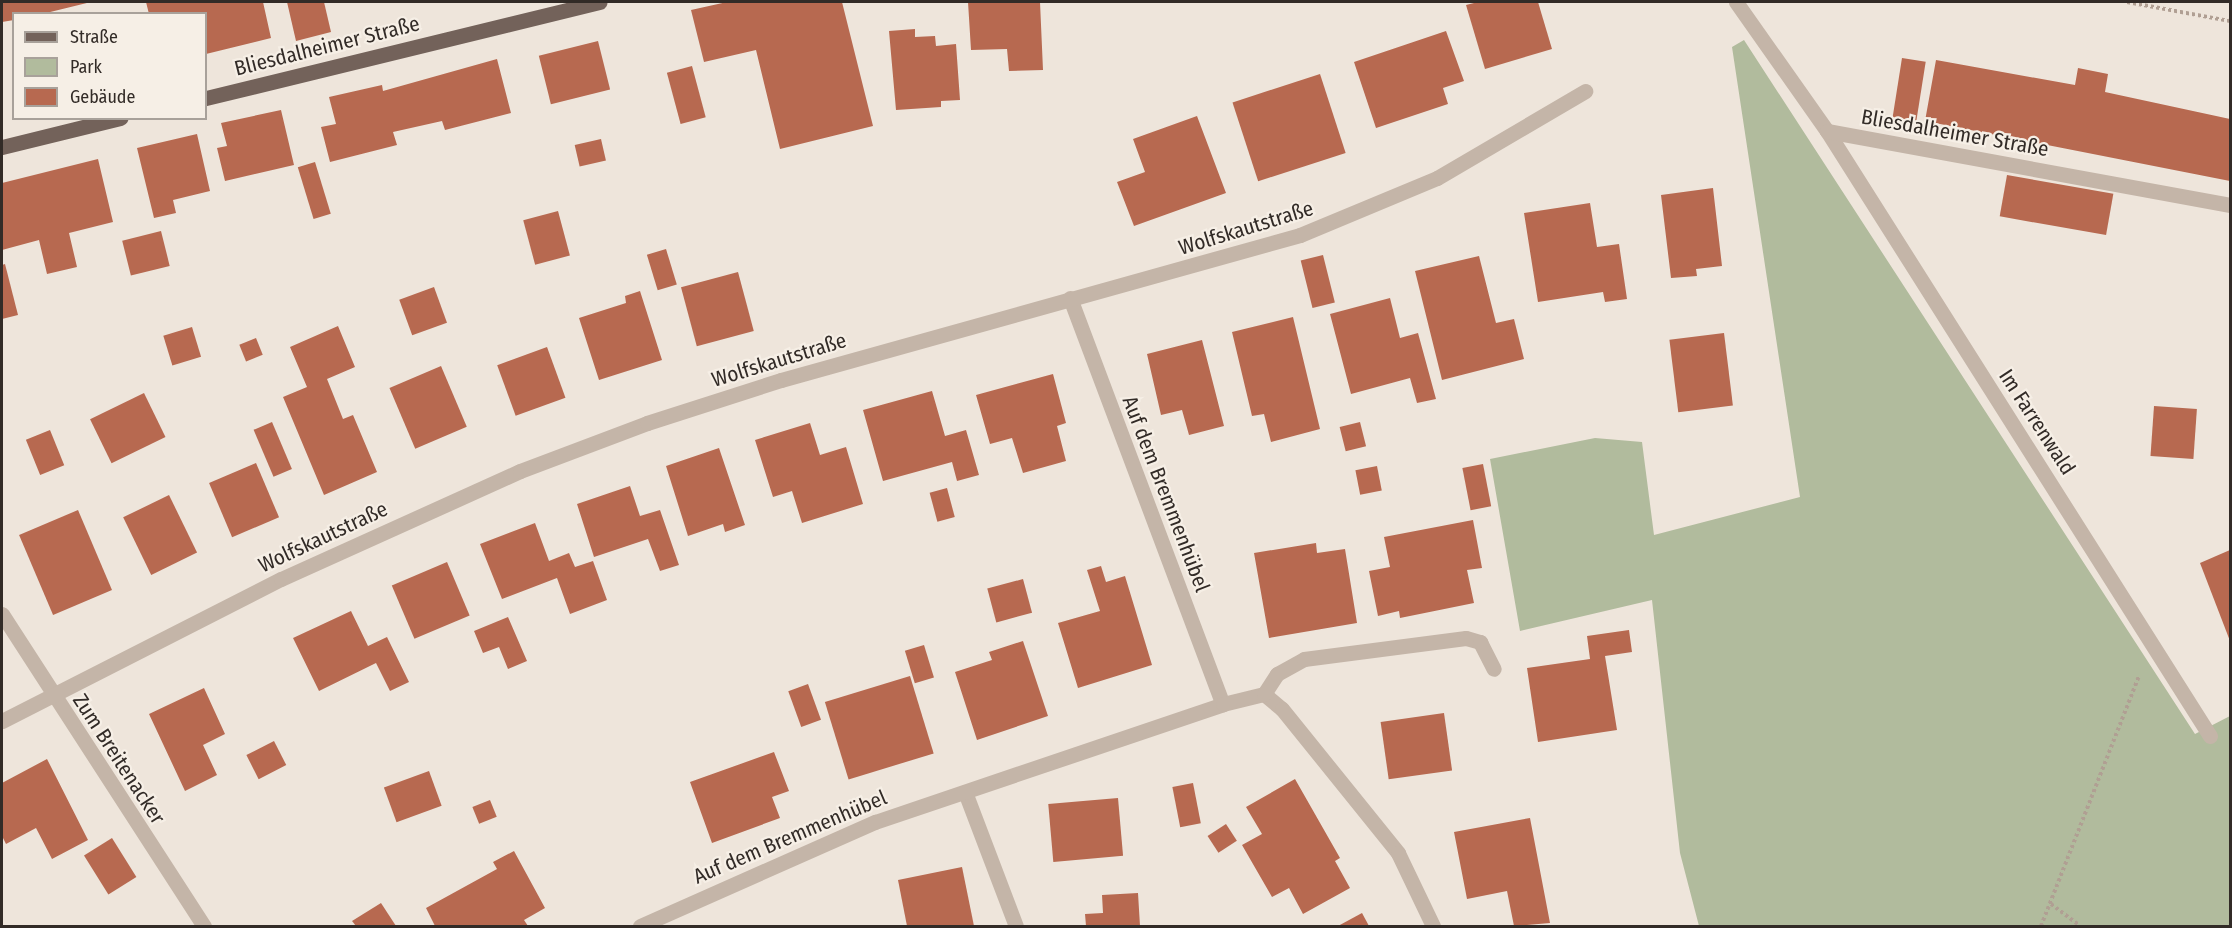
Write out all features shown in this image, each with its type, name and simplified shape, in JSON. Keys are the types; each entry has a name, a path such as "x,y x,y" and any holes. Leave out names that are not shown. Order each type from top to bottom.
{"main road":[{"name":"Bliesdalheimer Straße","path":"207,98 599,2"},
{"path":"2,147 112,120"}],"street":[{"path":"1736,2 1827,131"},
{"name":"Wolfskautstraße","path":"2,721 50,693 292,574 520,471 647,423 781,380 1070,298 1219,260 1375,206 1437,178 1585,91"},
{"name":"Bliesdalheimer Straße","path":"1827,131 2230,205"},
{"name":"Im Farrenwald","path":"1827,131 2210,736"},
{"name":"Auf dem Bremmenhübel","path":"1070,298 1223,704"},
{"name":"Zum Breitenacker","path":"2,614 50,693 204,927"},
{"path":"1433,927 1398,853 1289,718 1264,694 1277,674 1304,659 1466,638 1480,642 1494,669"},
{"name":"Auf dem Bremmenhübel","path":"640,927 668,919 874,822 1223,704 1264,694"},
{"path":"965,792 1016,927"}],"path":[{"path":"2127,2 2230,21"},
{"path":"2041,927 2152,642"},
{"path":"2051,904 2080,927"}],"green space":[{"path":"1744,40 2195,734 2230,716 2230,926 1699,926 1680,853 1652,600 1520,631 1490,459 1595,438 1642,442 1654,535 1800,497 1732,47"}],"building":[{"path":"2,2 91,2 50,12 12,12 12,20 2,22"},
{"path":"146,2 263,2 271,38 207,54 207,12 148,12"},
{"path":"287,2 324,2 331,32 296,41"},
{"path":"727,2 842,2 873,126 780,149 756,50 704,62 691,10"},
{"path":"968,2 1040,2 1043,70 1009,71 1007,49 971,50"},
{"path":"1478,2 1538,2 1552,49 1485,69 1466,5"},
{"path":"915,29 915,37 935,36 936,46 956,44 960,100 941,101 941,107 896,110 889,31"},
{"path":"1446,31 1464,81 1443,88 1448,104 1376,128 1354,62"},
{"path":"598,41 610,90 551,104 539,56"},
{"path":"1902,58 1926,62 1916,121 1893,117"},
{"path":"497,59 511,113 445,130 442,121 393,132 397,145 330,162 321,127 336,124 329,97 382,85 383,91"},
{"path":"1936,60 2075,85 2078,68 2108,74 2105,92 2230,119 2230,181 1925,121"},
{"path":"692,66 706,117 681,124 667,73"},
{"path":"1320,74 1346,153 1258,181 1233,102"},
{"path":"281,110 294,165 225,181 217,148 227,146 221,123"},
{"path":"1197,116 1226,193 1134,226 1117,182 1145,172 1133,139"},
{"path":"197,134 210,191 173,200 176,213 154,218 137,148"},
{"path":"601,139 606,160 580,167 575,145"},
{"path":"98,159 113,222 69,233 77,267 47,274 39,240 2,250 2,183"},
{"path":"315,162 331,214 314,219 298,167"},
{"path":"2007,175 2113,194 2106,235 2000,216"},
{"path":"1713,188 1722,266 1696,269 1697,276 1671,278 1661,195"},
{"path":"1590,203 1597,247 1619,244 1627,299 1605,302 1603,292 1538,302 1524,213"},
{"path":"558,211 570,255 535,265 523,220"},
{"path":"161,231 170,266 131,276 122,241"},
{"path":"666,249 677,284 658,290 647,255"},
{"path":"1323,255 1335,303 1313,308 1301,261"},
{"path":"1479,256 1496,323 1514,319 1524,359 1442,380 1415,271"},
{"path":"5,264 18,315 2,319 2,265"},
{"path":"738,272 754,331 697,346 681,287"},
{"path":"434,287 447,323 412,335 399,300"},
{"path":"640,291 662,360 599,380 579,318 626,303 625,296"},
{"path":"1390,298 1400,338 1418,333 1436,399 1417,403 1410,378 1351,394 1330,314"},
{"path":"1293,317 1320,429 1271,442 1264,414 1252,416 1232,332"},
{"path":"338,326 355,367 327,379 343,419 353,415 377,472 324,495 283,397 307,387 290,347"},
{"path":"192,327 201,357 172,365 163,336"},
{"path":"1724,333 1733,405 1678,412 1669,340"},
{"path":"256,338 263,355 246,361 239,345"},
{"path":"1202,340 1224,426 1189,435 1182,410 1161,415 1147,354"},
{"path":"547,347 565,398 516,416 497,365"},
{"path":"441,366 467,427 415,449 389,388"},
{"path":"1053,374 1066,423 1057,426 1066,461 1023,473 1012,438 990,444 976,395"},
{"path":"932,391 945,436 966,430 979,475 957,481 952,462 883,481 863,410"},
{"path":"144,393 165,437 112,463 90,419"},
{"path":"2154,406 2197,409 2193,459 2151,456"},
{"path":"272,422 292,469 274,477 254,430"},
{"path":"1360,422 1366,446 1346,451 1340,427"},
{"path":"810,423 820,455 846,447 863,504 802,523 792,491 773,497 755,440"},
{"path":"50,430 64,465 40,475 26,440"},
{"path":"719,448 745,525 725,532 723,524 688,536 666,466"},
{"path":"256,463 279,517 232,537 209,483"},
{"path":"1483,464 1491,506 1471,510 1462,468"},
{"path":"1377,466 1382,491 1360,495 1355,470"},
{"path":"630,486 640,516 660,510 679,565 660,571 648,539 594,557 577,504"},
{"path":"947,488 955,517 937,522 930,493"},
{"path":"169,495 197,553 151,575 123,517"},
{"path":"78,510 112,590 53,615 19,535"},
{"path":"1473,520 1482,568 1467,570 1474,603 1400,618 1399,611 1378,616 1369,571 1390,567 1384,537"},
{"path":"535,523 549,561 569,553 575,567 593,561 607,600 570,614 557,578 502,599 480,544"},
{"path":"1316,543 1317,553 1345,549 1357,623 1269,638 1254,553"},
{"path":"2230,550 2230,641 2200,563"},
{"path":"447,562 470,615 414,639 392,585"},
{"path":"1101,566 1106,582 1125,576 1152,665 1078,688 1058,623 1100,611 1087,570"},
{"path":"1023,579 1032,613 996,622 987,589"},
{"path":"351,611 368,646 387,637 409,682 390,691 376,663 319,691 293,638"},
{"path":"508,617 527,661 508,669 499,647 483,653 474,631"},
{"path":"1629,630 1632,652 1605,656 1617,730 1538,742 1527,668 1590,659 1587,636"},
{"path":"1023,641 1048,716 977,740 955,672 992,660 989,652"},
{"path":"924,645 934,678 915,683 905,651"},
{"path":"910,676 934,753 849,779 825,702"},
{"path":"808,684 821,720 801,727 788,691"},
{"path":"204,688 225,734 203,745 217,775 185,791 149,714"},
{"path":"1444,713 1452,770 1389,779 1381,722"},
{"path":"274,741 286,765 259,779 246,755"},
{"path":"774,752 789,791 772,797 780,818 712,843 690,782"},
{"path":"47,759 88,840 52,859 36,828 6,844 2,836 2,783"},
{"path":"429,771 442,806 397,822 384,787"},
{"path":"1295,779 1340,858 1335,861 1350,888 1303,914 1289,888 1272,897 1242,845 1262,834 1246,807"},
{"path":"1193,783 1201,823 1180,827 1172,787"},
{"path":"1118,798 1123,856 1053,862 1048,804"},
{"path":"490,800 497,817 479,824 472,807"},
{"path":"1530,818 1550,923 1514,926 1507,891 1467,899 1454,832"},
{"path":"1226,824 1237,841 1218,853 1208,836"},
{"path":"112,838 136,877 108,894 84,855"},
{"path":"514,851 545,908 524,920 528,926 435,926 426,908 497,869 493,862"},
{"path":"962,867 974,926 907,926 898,880"},
{"path":"1138,893 1140,926 1086,926 1085,914 1103,913 1102,895"},
{"path":"381,903 396,926 356,926 352,921"},
{"path":"1362,913 1369,926 1338,926"}]}
